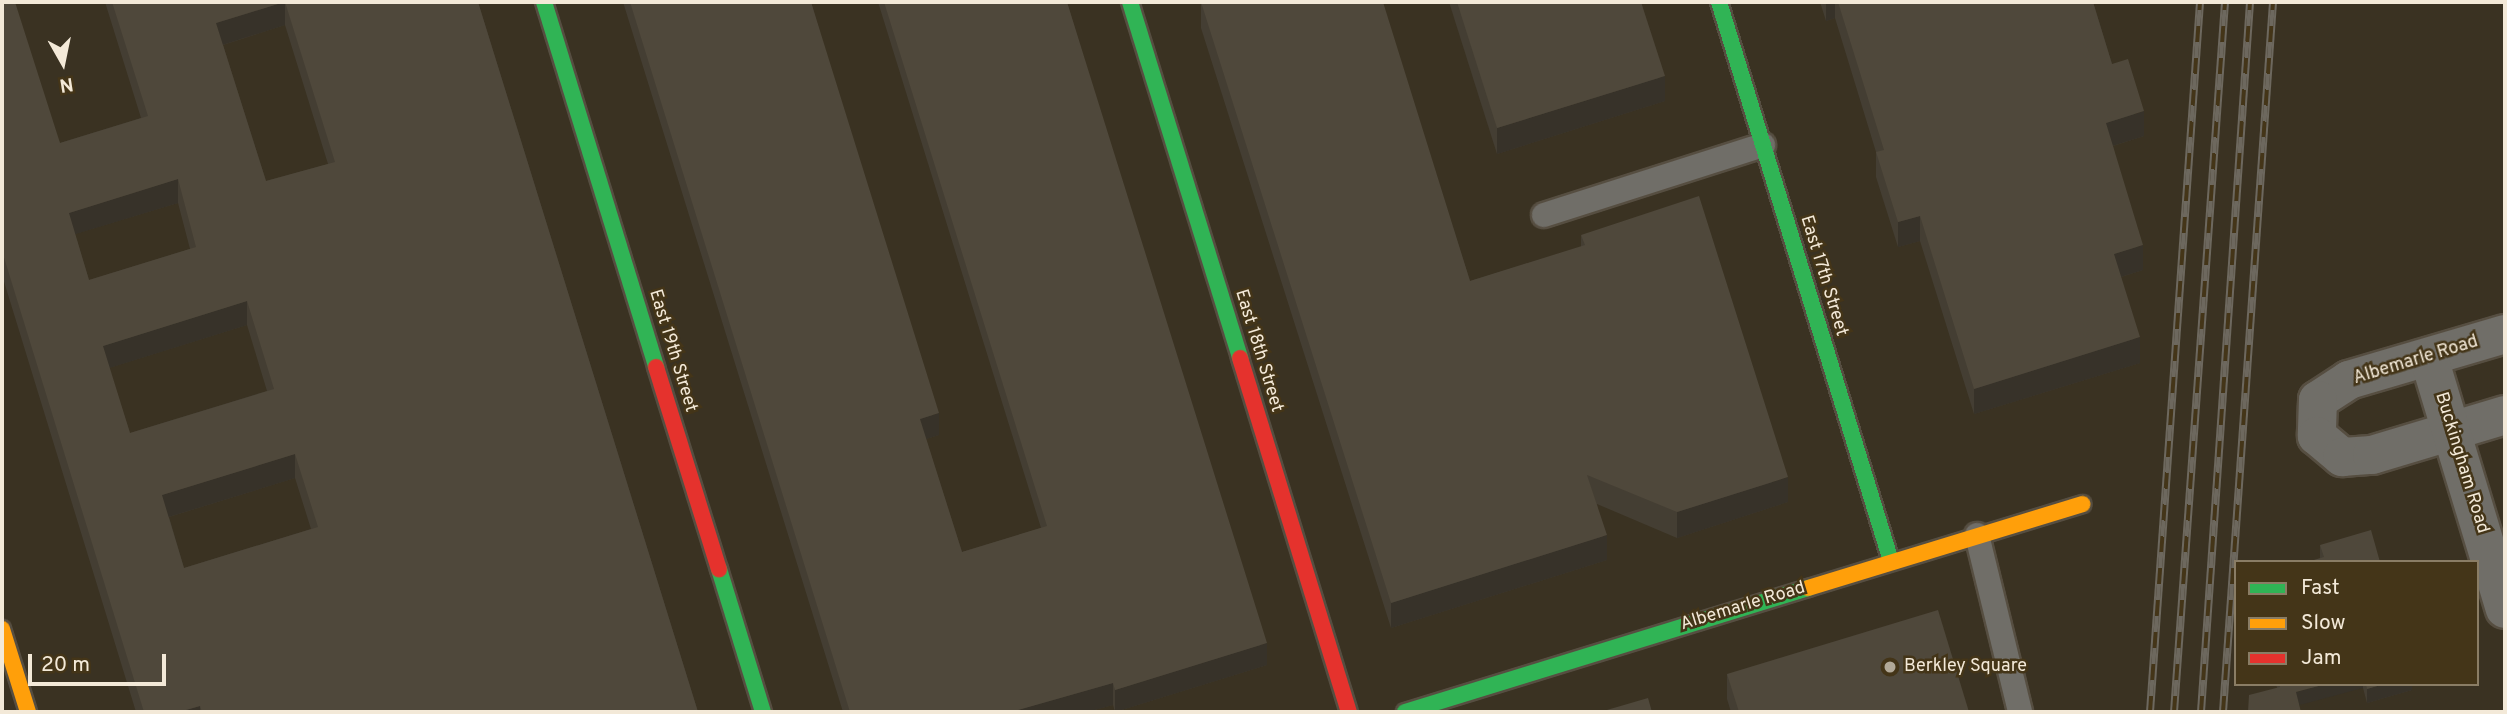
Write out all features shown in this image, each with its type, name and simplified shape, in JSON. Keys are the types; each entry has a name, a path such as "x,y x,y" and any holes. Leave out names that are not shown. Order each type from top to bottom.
{"street":[{"name":"East 19th Street","path":"544,2 763,712"},
{"name":"East 18th Street","path":"1130,2 1349,712"},
{"name":"East 17th Street","path":"1719,2 1891,561"},
{"name":"Albemarle Road","path":"2505,334 2349,380 2318,400 2317,436 2342,457 2372,455 2505,415"},
{"name":"Buckingham Road","path":"2429,358 2505,608"},
{"name":"Albemarle Road","path":"1405,712 2082,504"},
{"path":"2,629 27,712"}],"lane":[{"path":"1545,215 1763,145"},
{"path":"1977,535 2020,712"}],"building":[{"path":"2,2 15,2 60,143 148,116 112,2 284,2 216,23 266,181 335,162 285,2 478,2 698,712 202,712 200,706 179,712 144,712 2,251","holes":["178,179 196,247 89,280 69,213","247,301 274,389 130,433 103,346","295,454 318,527 184,568 162,495"]},
{"path":"630,2 811,2 939,413 920,419 962,552 1047,526 884,2 1067,2 1267,643 1115,690 1113,683 1011,712 850,712"},
{"path":"1201,2 1383,2 1470,281 1585,245 1581,235 1699,196 1788,477 1677,512 1587,475 1607,535 1391,603"},
{"path":"1457,2 1641,2 1665,76 1497,128"},
{"path":"1838,2 2093,2 2112,64 2128,59 2144,111 2106,123 2143,245 2114,254 2140,337 1974,389 1920,216 1898,222 1876,152 1884,150"},
{"path":"2371,530 2379,560 2314,560 2324,557 2320,545"},
{"name":"Berkley Square","path":"1938,610 1969,712 1739,712 1727,674"},
{"path":"2318,686 2296,692 2301,712 2248,712 2249,695 2280,687"},
{"path":"1648,698 1652,712 1600,712"}],"railway":[{"path":"2150,712 2200,2"},
{"path":"2174,712 2225,2"},
{"path":"2201,712 2250,2"},
{"path":"2223,712 2273,2"}],"traffic: fast":[{"path":"544,2 656,367"},
{"path":"1130,2 1240,358"},
{"path":"1719,2 1891,561"},
{"path":"719,569 763,712"},
{"path":"1405,712 1808,588"}],"traffic: slow":[{"path":"1808,588 2082,504"},
{"path":"2,629 28,712"}],"traffic: jam":[{"path":"1240,358 1349,712"},
{"path":"656,367 719,569"}],"place":[{"name":"Berkley Square","path":"1890,667"}]}
